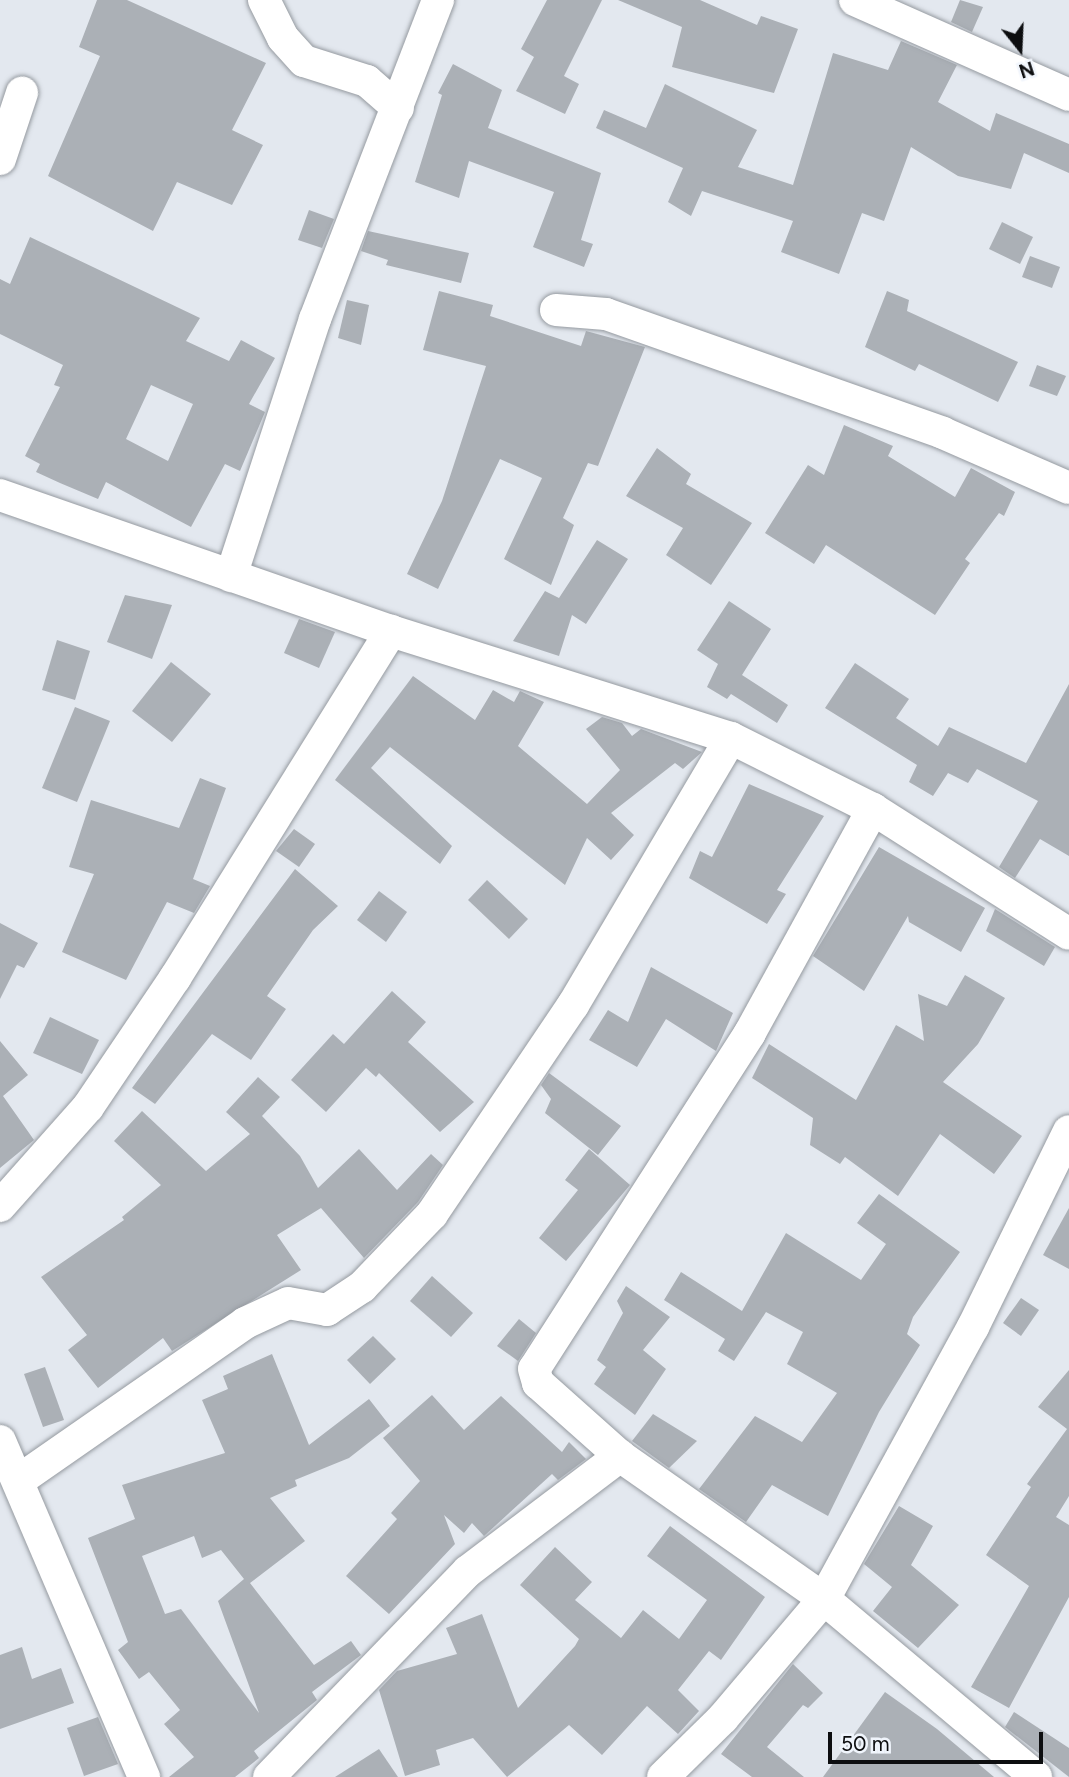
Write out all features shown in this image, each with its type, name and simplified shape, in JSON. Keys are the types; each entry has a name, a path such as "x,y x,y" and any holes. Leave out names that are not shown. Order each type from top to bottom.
{"street":[{"path":"264,0 283,38 304,61 367,81 398,108"},
{"path":"230,576 315,319 438,0"},
{"path":"855,0 899,15 1069,95"},
{"path":"0,159 22,93"},
{"path":"556,310 606,314 943,433 1069,488"},
{"path":"0,495 391,631 731,738 873,809 1069,934"},
{"path":"0,1206 88,1107 175,978 391,631"},
{"path":"18,1481 245,1323 288,1303 327,1310 362,1287 432,1214 491,1131 731,738"},
{"path":"873,809 750,1033 534,1370 538,1383 620,1456 824,1599 1036,1777"},
{"path":"663,1777 723,1718 824,1599 973,1327 1069,1130"},
{"path":"0,1441 144,1777"},
{"path":"269,1777 468,1572 620,1456"}],"building":[{"path":"97,0 127,0 266,63 232,130 263,145 232,205 177,182 153,231 48,176 100,56 79,47"},
{"path":"547,0 602,0 564,76 579,84 565,114 516,91 534,57 521,49"},
{"path":"618,0 700,0 757,25 761,16 798,29 774,93 672,67 682,27"},
{"path":"960,0 983,7 972,32 951,22"},
{"path":"901,41 957,65 938,102 990,131 996,113 1069,144 1069,173 1024,153 1011,189 958,176 911,147 884,221 862,213 839,274 781,252 793,221 702,191 691,216 668,202 683,168 596,128 604,110 646,128 665,84 757,130 738,167 793,185 833,53 888,70"},
{"path":"453,64 502,90 488,128 601,173 581,240 593,244 584,267 533,247 554,192 469,161 459,198 415,182 442,95 438,93"},
{"path":"309,210 334,219 322,248 298,240"},
{"path":"1002,222 1033,237 1020,264 989,249"},
{"path":"368,231 469,253 461,283 386,265 388,260 361,251"},
{"path":"30,237 200,318 186,341 229,361 241,340 275,358 249,404 265,412 240,471 225,464 191,527 106,482 98,499 36,472 40,464 25,456 60,387 54,385 63,365 0,334 0,279 10,284","holes":["151,385 193,404 168,461 126,439"]},
{"path":"1030,256 1060,267 1052,288 1022,277"},
{"path":"439,291 493,305 490,316 581,346 586,331 645,347 598,466 588,463 563,518 574,525 551,585 504,559 542,478 500,459 438,589 407,574 442,501 486,366 423,350"},
{"path":"887,291 909,300 907,311 1018,362 998,402 919,364 915,371 865,347"},
{"path":"347,300 369,305 361,345 338,338"},
{"path":"1037,365 1066,376 1057,396 1029,386"},
{"path":"844,425 893,446 888,456 955,497 971,468 1015,492 1004,516 999,513 965,559 970,563 935,615 826,545 814,564 765,533 808,465 824,475"},
{"path":"657,448 691,474 686,484 752,523 711,585 666,555 683,528 626,496"},
{"path":"597,540 628,559 586,624 572,615 559,656 513,641 545,591 559,598"},
{"path":"125,595 172,605 152,659 107,642"},
{"path":"729,601 771,629 742,675 788,705 777,723 731,694 727,699 707,687 718,664 697,650"},
{"path":"299,619 335,632 319,668 284,653"},
{"path":"57,640 90,651 75,700 42,690"},
{"path":"171,662 211,694 172,742 132,711"},
{"path":"855,663 909,699 896,718 938,746 949,727 1026,763 1069,684 1069,856 1040,839 1015,878 999,867 1038,801 977,769 968,783 948,773 933,796 909,782 917,765 825,708"},
{"path":"413,676 475,720 493,690 514,702 520,691 544,702 518,746 587,804 620,770 586,729 602,717 622,723 632,736 641,729 702,752 683,769 675,763 611,813 634,835 611,860 587,838 565,885 390,747 371,768 452,846 440,864 335,780"},
{"path":"75,707 110,721 77,802 42,788"},
{"path":"200,778 226,788 193,879 210,886 194,913 167,902 126,980 62,952 94,874 69,867 91,800 179,828"},
{"path":"749,784 824,816 777,890 786,894 767,924 689,878 700,851 712,857"},
{"path":"294,829 315,844 299,867 276,851"},
{"path":"879,847 985,908 961,952 909,922 908,916 864,991 813,956"},
{"path":"295,869 338,906 313,930 267,996 286,1009 251,1060 212,1034 155,1104 132,1088"},
{"path":"487,880 528,919 509,939 468,900"},
{"path":"379,891 407,912 386,942 357,920"},
{"path":"995,909 1055,947 1044,966 986,931"},
{"path":"0,923 38,943 24,968 17,965 0,999"},
{"path":"651,967 733,1013 716,1051 666,1019 637,1067 589,1040 608,1010 628,1022"},
{"path":"965,975 1005,998 978,1044 943,1082 1022,1136 994,1174 940,1134 898,1196 845,1157 840,1164 810,1145 813,1118 752,1078 769,1044 856,1100 896,1025 924,1041 918,994 947,1006"},
{"path":"392,991 426,1022 408,1042 474,1102 440,1132 379,1073 376,1077 366,1068 326,1112 291,1080 333,1034 344,1044"},
{"path":"50,1017 99,1040 82,1074 33,1053"},
{"path":"0,1041 28,1075 3,1096 34,1140 0,1168"},
{"path":"549,1073 621,1126 598,1155 545,1113 551,1099 541,1085"},
{"path":"258,1077 280,1097 262,1116 300,1156 318,1188 359,1149 397,1190 431,1154 443,1165 418,1202 364,1258 321,1208 277,1235 301,1270 172,1351 163,1338 98,1388 68,1350 87,1335 41,1277 124,1220 122,1217 161,1185 114,1141 142,1111 206,1171 250,1134 226,1112"},
{"path":"589,1149 630,1185 566,1261 539,1238 578,1190 565,1180"},
{"path":"879,1194 960,1252 913,1317 907,1334 920,1345 879,1412 828,1516 772,1485 746,1522 699,1489 755,1416 802,1442 837,1393 787,1364 803,1332 766,1312 734,1361 718,1351 725,1339 664,1300 681,1272 742,1311 786,1233 861,1280 886,1244 857,1223"},
{"path":"1069,1208 1069,1269 1043,1255"},
{"path":"432,1276 473,1313 451,1337 410,1301"},
{"path":"626,1286 670,1317 643,1350 666,1369 635,1415 594,1384 606,1367 597,1360 623,1313 617,1301"},
{"path":"1021,1298 1039,1310 1021,1336 1003,1323"},
{"path":"519,1319 536,1333 518,1361 497,1346"},
{"path":"373,1336 396,1359 370,1384 347,1360"},
{"path":"272,1354 309,1445 369,1399 390,1426 349,1458 295,1480 297,1486 270,1498 305,1541 250,1583 314,1665 351,1641 361,1655 312,1692 317,1700 254,1751 259,1758 235,1777 169,1777 194,1757 164,1724 180,1710 149,1672 139,1679 118,1650 128,1642 88,1538 135,1519 122,1485 225,1453 202,1400 228,1389 223,1376","holes":["194,1536 202,1558 221,1550 244,1579 218,1601 259,1713 181,1609 165,1614 142,1556"]},
{"path":"45,1367 64,1420 43,1427 24,1374"},
{"path":"1069,1370 1069,1496 1056,1517 1069,1525 1069,1597 1009,1708 971,1687 1029,1586 986,1555 1031,1487 1027,1484 1067,1429 1038,1407"},
{"path":"432,1395 464,1430 501,1396 562,1452 569,1442 586,1459 558,1480 552,1474 484,1536 472,1523 464,1533 444,1515 455,1544 389,1614 346,1576 397,1519 391,1513 420,1481 383,1438"},
{"path":"653,1414 697,1441 669,1468 632,1441"},
{"path":"899,1506 933,1526 911,1565 959,1605 918,1648 873,1611 892,1587 864,1564"},
{"path":"670,1526 765,1597 721,1660 709,1651 678,1690 699,1711 678,1734 647,1706 602,1755 569,1725 507,1777 473,1738 436,1750 440,1765 405,1776 379,1690 397,1671 457,1654 446,1628 482,1614 518,1708 575,1646 579,1639 520,1585 555,1547 592,1582 575,1600 621,1638 643,1610 679,1639 707,1600 647,1556"},
{"path":"22,1647 32,1679 61,1668 74,1703 0,1729 0,1655"},
{"path":"793,1664 823,1693 808,1708 803,1705 767,1747 804,1777 752,1777 721,1754"},
{"path":"885,1692 937,1729 994,1777 823,1777"},
{"path":"1014,1712 1069,1748 1069,1777 1005,1727"},
{"path":"98,1717 118,1764 84,1776 67,1728"},
{"path":"379,1749 398,1777 335,1777"}]}
